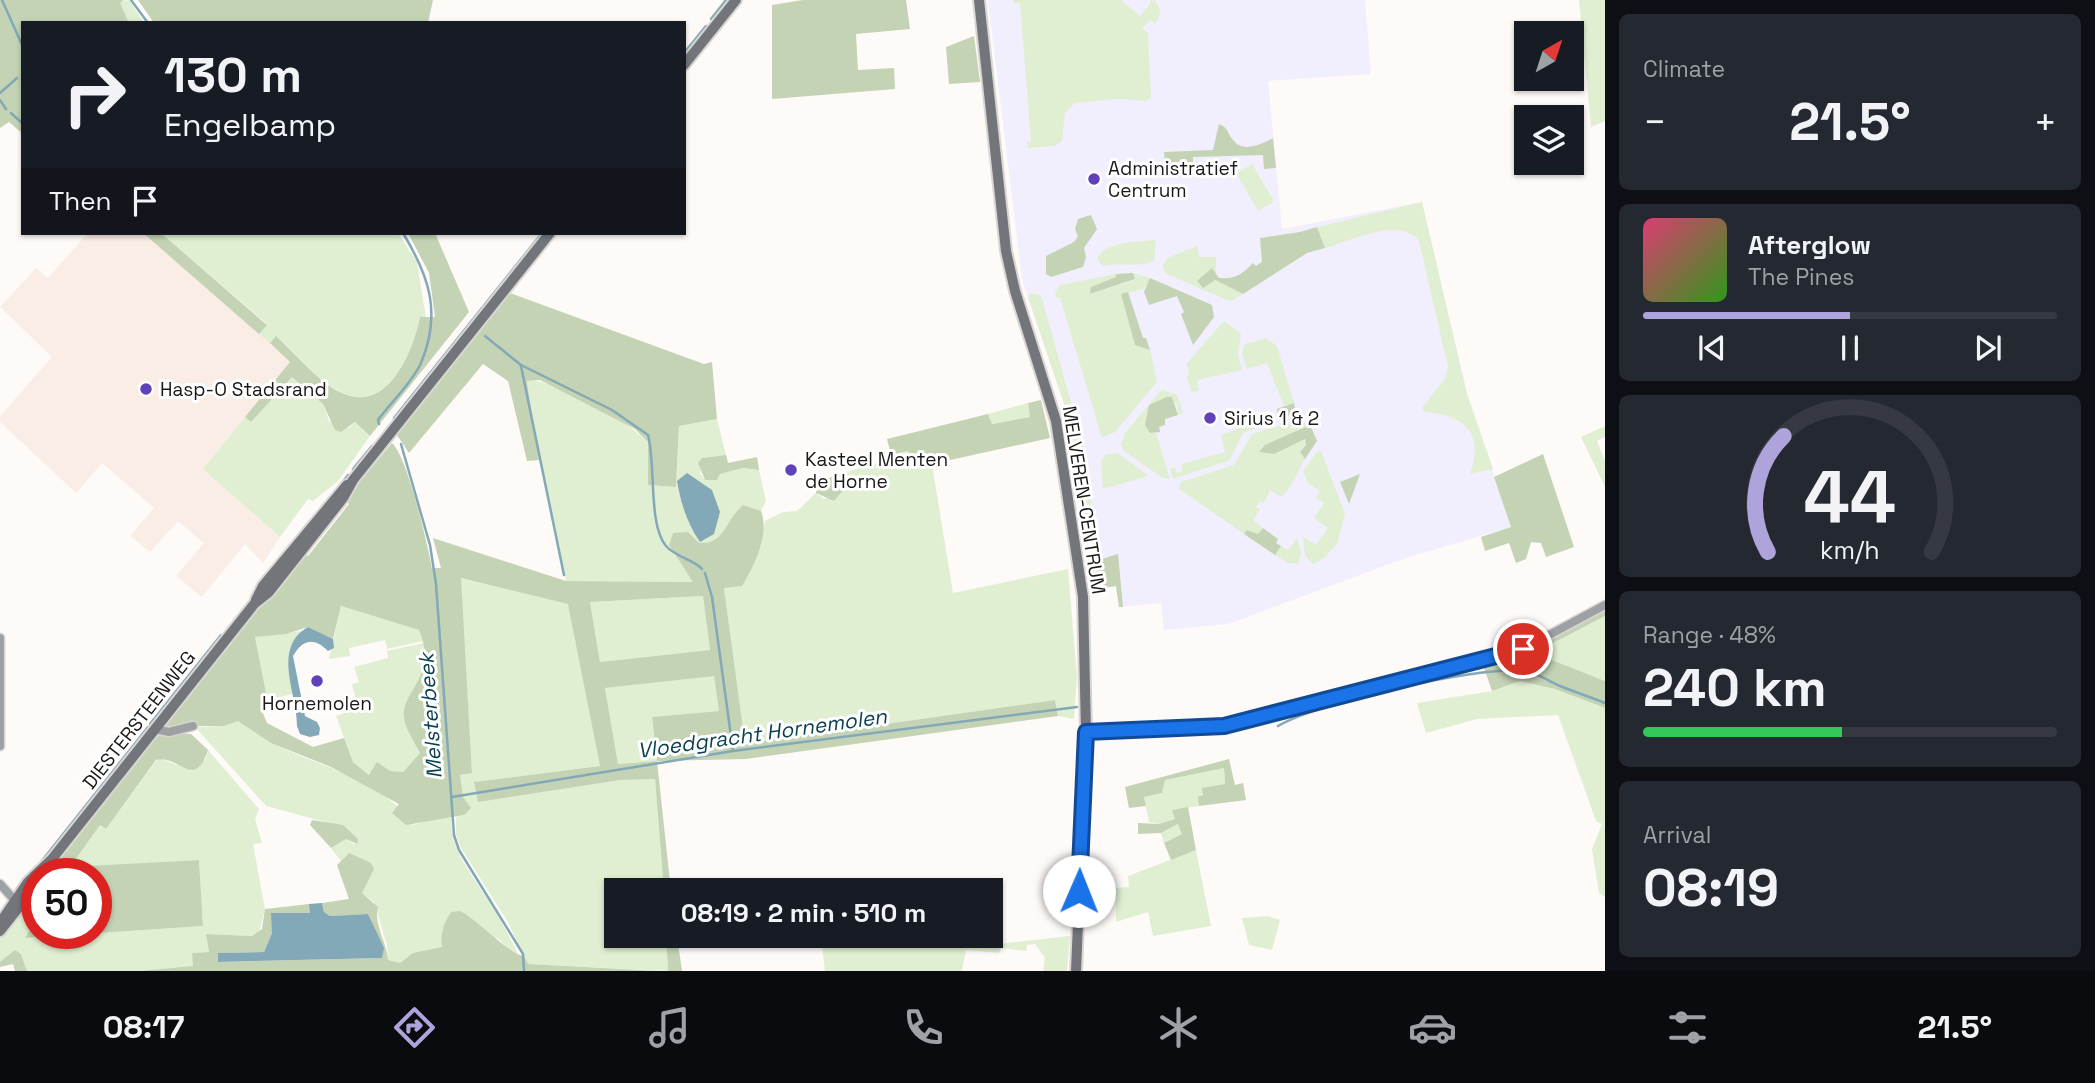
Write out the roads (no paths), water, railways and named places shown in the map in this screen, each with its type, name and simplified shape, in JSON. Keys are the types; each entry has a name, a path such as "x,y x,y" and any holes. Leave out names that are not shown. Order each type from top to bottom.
{"main road":[{"path":"686,62 736,0"},
{"name":"MELVEREN-CENTRUM","path":"979,0 1006,251 1015,291 1056,421 1078,559 1085,624 1086,732 1076,971"},
{"name":"DIESTERSTEENWEG","path":"53,858 255,603 275,584 343,498 353,480 548,235"},
{"name":"DIESTERSTEENWEG","path":"0,931 21,895"},
{"name":"DIESTERSTEENWEG","path":"0,923 21,899"}],"street":[{"path":"1086,732 1224,726 1506,655 1523,649 1605,605"},
{"path":"0,638 0,747"},
{"path":"155,729 169,732 193,726"},
{"path":"0,884 17,903"}],"water":[{"path":"687,473 712,490 720,512 714,534 700,542 691,528 680,498 677,481"},
{"path":"308,627 333,639 334,648 328,651 318,643 309,642 301,646 293,656 305,716 317,722 320,728 319,735 310,737 300,734 297,726 289,673 291,647 297,636"},
{"path":"322,903 324,912 330,916 368,914 384,948 382,958 218,962 218,953 264,952 272,933 271,913 310,913 309,904"}],"waterway":[{"path":"2,0 21,43"},
{"name":"Melsterbeek","path":"131,0 147,21"},
{"path":"711,19 726,0"},
{"path":"686,51 706,26"},
{"path":"0,93 17,78"},
{"path":"0,100 6,109"},
{"path":"11,113 21,122"},
{"name":"Melsterbeek","path":"379,424 378,420 421,363 431,328 430,295 426,280 404,235"},
{"path":"394,418 540,235"},
{"path":"485,336 521,365 612,410 648,435 660,536 670,550 702,569"},
{"path":"521,366 564,575"},
{"name":"Melsterbeek","path":"401,444 430,545 436,584 454,835 459,850 523,954 524,971"},
{"path":"353,469 372,446"},
{"path":"342,483 348,475"},
{"path":"705,573 712,597 733,751"},
{"path":"150,724 221,635"},
{"path":"1278,726 1360,697 1433,681 1498,671 1532,672 1605,703"},
{"name":"Vloedgracht Hornemolen","path":"452,797 733,751 1077,707"},
{"path":"44,858 148,727"}],"place":[{"name":"Administratief Centrum","path":"1094,179"},
{"name":"Hasp-O Stadsrand","path":"146,389"},
{"name":"Sirius 1 & 2","path":"1210,418"},
{"name":"Kasteel Menten de Horne","path":"791,470"},
{"name":"Hornemolen","path":"317,681"}]}
